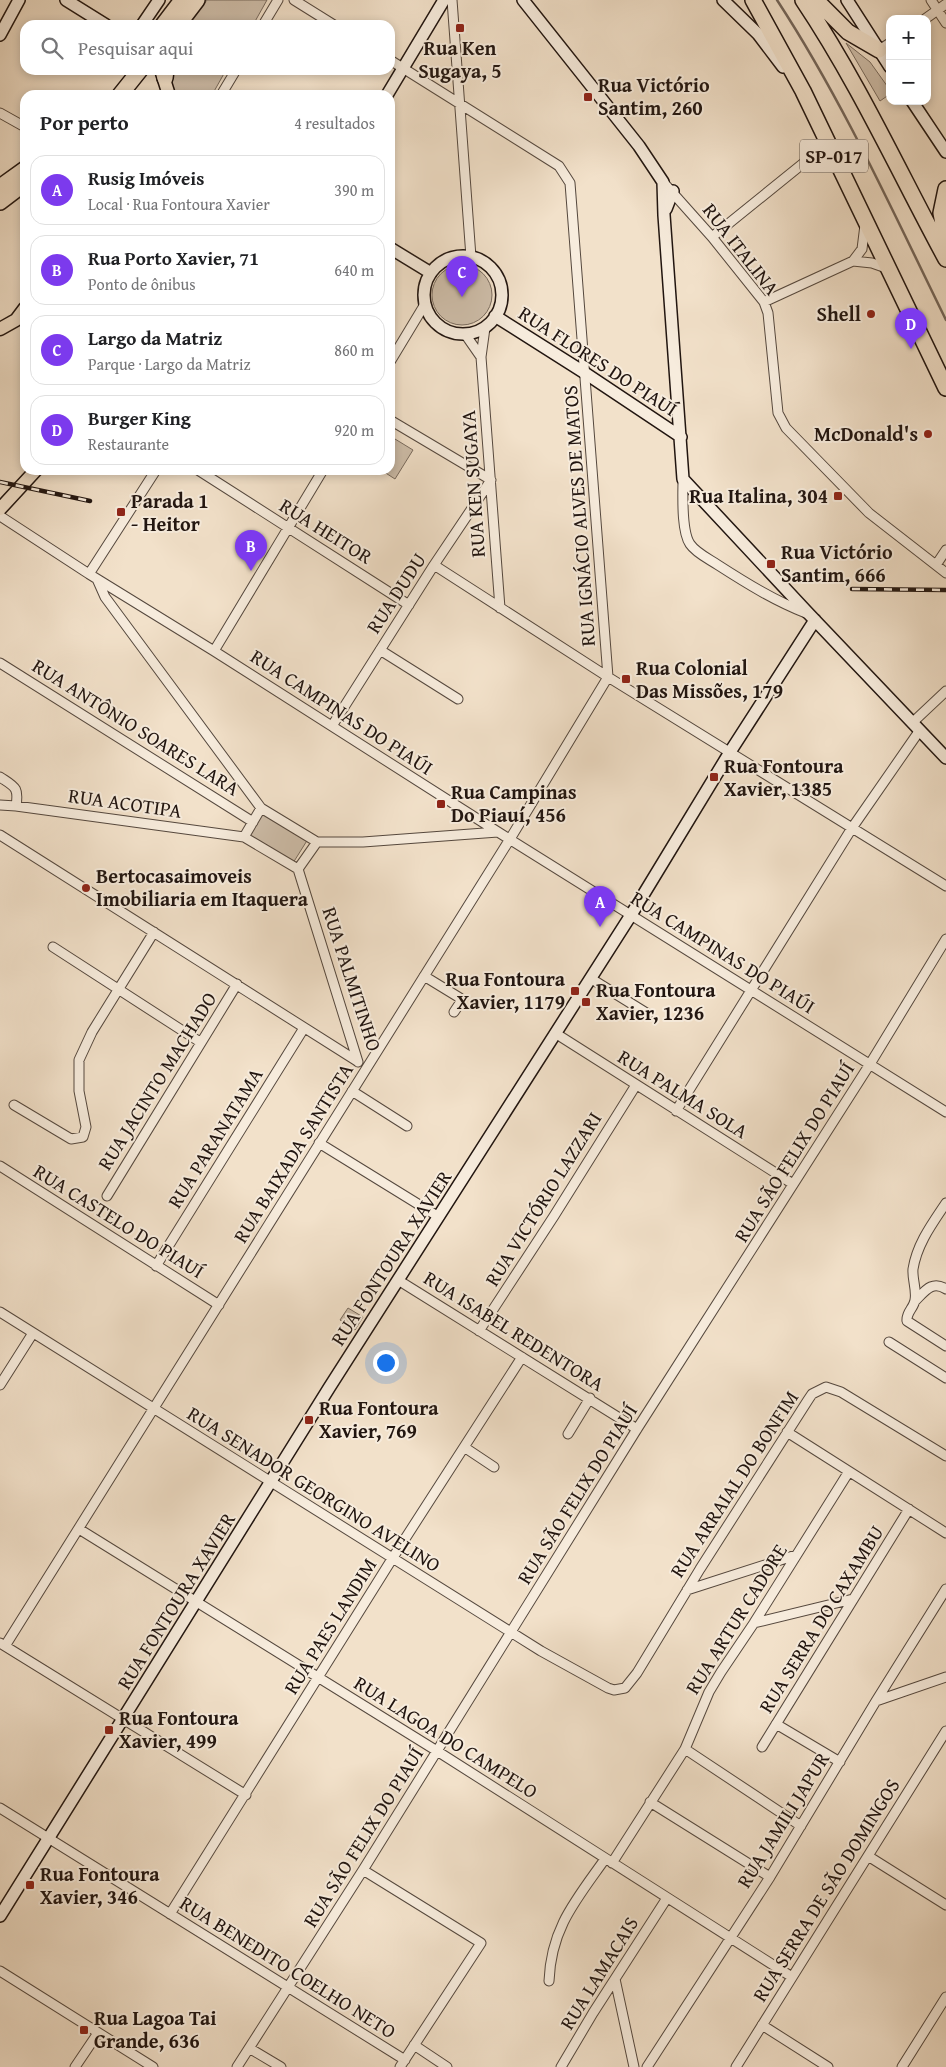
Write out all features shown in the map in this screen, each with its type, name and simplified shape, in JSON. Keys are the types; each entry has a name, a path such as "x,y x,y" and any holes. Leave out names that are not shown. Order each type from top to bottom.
{"highway":[{"path":"165,20 175,0"},
{"path":"167,20 182,0"},
{"path":"183,20 197,0"},
{"name":"SP-017","path":"753,0 803,90 946,388"},
{"name":"SP-017","path":"802,0 826,34 856,86 946,259"},
{"path":"816,0 848,32 884,47"},
{"path":"112,90 124,75"},
{"path":"124,90 136,75"},
{"path":"0,188 20,173"},
{"path":"0,202 20,187"},
{"path":"946,189 941,213 946,239"}],"main road":[{"path":"0,35 19,0"},
{"path":"66,0 98,20"},
{"path":"145,20 159,0"},
{"path":"390,90 444,0"},
{"path":"523,0 639,146 663,182 683,478 811,617 946,758"},
{"path":"723,0 758,34 792,80 803,90"},
{"path":"847,0 884,47 888,60"},
{"path":"164,75 167,90"},
{"path":"915,105 946,152"},
{"path":"664,216 672,191"},
{"path":"395,251 431,273"},
{"path":"459,256 471,257 482,261 491,268 498,278 502,290 502,302 495,316 485,328 465,334 452,332 440,326 431,316 425,304 424,293 426,283 431,273 448,259 459,256"},
{"path":"0,329 16,320 20,315"},
{"name":"RUA FLORES DO PIAUÍ","path":"495,316 681,437"},
{"path":"0,509 31,475"},
{"name":"RUA FONTOURA XAVIER","path":"0,1916 398,1280 631,915 811,617"}],"street":[{"path":"266,20 278,0"},
{"path":"294,0 326,20"},
{"path":"452,0 471,257"},
{"path":"931,0 946,23"},
{"path":"931,15 946,4"},
{"name":"RUA IGNÁCIO ALVES DE MATOS","path":"395,63 559,166 570,183 608,677"},
{"path":"224,90 233,75"},
{"path":"0,113 20,124"},
{"path":"712,237 812,157"},
{"name":"RUA ITALINA","path":"663,182 712,237 764,302 768,313 778,413 781,421 821,466 869,513 946,573"},
{"path":"764,302 853,261 863,244 865,220"},
{"path":"853,261 872,263 889,269"},
{"path":"395,354 425,304"},
{"name":"RUA KEN SUGAYA","path":"485,328 481,357 500,608"},
{"path":"465,334 481,357"},
{"path":"395,423 491,480"},
{"path":"153,475 93,576 105,597 261,808 317,842 372,842 498,832"},
{"name":"RUA HEITOR","path":"206,475 409,605"},
{"path":"214,651 320,475"},
{"path":"683,478 686,532 690,544 705,557 744,581 811,617"},
{"name":"RUA DUDU","path":"332,726 491,480"},
{"name":"RUA CAMPINAS DO PIAÚI","path":"0,516 498,832 946,1112"},
{"path":"936,565 946,550"},
{"path":"434,566 608,677 946,886"},
{"path":"380,650 458,699"},
{"name":"RUA ANTÔNIO SOARES LARA","path":"0,663 253,822"},
{"name":"RUA BAIXADA SANTISTA","path":"2,1644 79,1529 510,839 608,677"},
{"path":"676,1111 916,726 946,690"},
{"path":"0,777 18,790 16,806"},
{"name":"RUA ACOTIPA","path":"0,805 244,837"},
{"path":"261,808 244,837 298,869 317,842"},
{"path":"0,835 357,1061"},
{"name":"RUA PALMITINHO","path":"298,869 357,1061 367,1068"},
{"path":"14,1105 72,1139 83,1137 86,1127 79,1091 79,1060 83,1048 154,932"},
{"name":"RUA SÃO FELIX DO PIAUÍ","path":"237,2067 363,1870 637,1429 870,1064 946,939"},
{"path":"53,947 200,1042"},
{"path":"424,976 460,998 460,1003 454,1012"},
{"path":"590,978 648,1014"},
{"name":"RUA JACINTO MACHADO","path":"107,1196 237,984"},
{"name":"RUA PARANATAMA","path":"156,1266 304,1028"},
{"name":"RUA PALMA SOLA","path":"556,1033 793,1184"},
{"name":"RUA VICTÓRIO LAZZARI","path":"479,1331 636,1085"},
{"path":"352,1092 407,1126"},
{"path":"319,1143 439,1217"},
{"name":"RUA CASTELO DO PIAUÍ","path":"0,1166 219,1305"},
{"path":"916,1301 913,1271 916,1256 922,1240 946,1203"},
{"name":"RUA ISABEL REDENTORA","path":"398,1280 637,1429"},
{"path":"946,1289 937,1284 931,1285 916,1301 906,1316 907,1321 946,1346"},
{"name":"RUA SENADOR GEORGINO AVELINO","path":"0,1312 392,1559 584,1676 614,1690"},
{"path":"0,1385 33,1333"},
{"path":"888,1342 946,1378"},
{"name":"RUA PAES LANDIM","path":"170,1914 392,1559 522,1357"},
{"name":"RUA ARRAIAL DO BONFIM","path":"614,1690 625,1688 630,1682 812,1394 826,1387 841,1392 946,1456"},
{"path":"568,1434 590,1398"},
{"path":"787,1432 946,1533"},
{"path":"464,1447 494,1467"},
{"name":"RUA ARTUR CADORE","path":"549,1981 552,1951 563,1921 650,1802 685,1748 709,1692 848,1472"},
{"name":"RUA SERRA DO CAXAMBU","path":"762,1747 909,1510"},
{"name":"RUA LAGOA DO CAMPELO","path":"79,1529 437,1751 792,1977"},
{"path":"687,1590 796,1554"},
{"name":"RUA JAMILI JAPUR","path":"647,2067 770,1877 876,1700 946,1589"},
{"path":"754,1623 853,1599"},
{"path":"2,1644 246,1795"},
{"path":"876,1700 946,1677"},
{"path":"776,1724 840,1762"},
{"name":"RUA SERRA DE SÃO DOMINGOS","path":"736,2067 946,1731"},
{"path":"685,1748 801,1826"},
{"path":"650,1802 770,1877"},
{"name":"RUA BENEDITO COELHO NETO","path":"0,1808 289,1988 402,2063"},
{"path":"868,1856 946,1905"},
{"path":"363,1870 481,1943 402,2063"},
{"name":"RUA LAMACAIS","path":"561,2067 667,1898"},
{"path":"0,1971 153,2067"},
{"path":"615,1979 634,2067"},
{"path":"902,2067 946,1997"},
{"path":"762,2025 828,2067"},
{"path":"75,2067 98,2033"},
{"path":"414,2045 447,2067"},
{"path":"249,2048 281,2067"}],"shaded area":[{"path":"207,0 267,0 256,20 192,20"},
{"path":"846,43 870,62 886,84 886,97 880,101"},
{"path":"170,75 223,75 215,90 171,90"},
{"path":"462,265 479,270 487,278 492,295 487,312 479,320 462,325 445,320 437,312 432,295 437,278 445,270"},
{"path":"395,439 413,450 395,479 389,475 395,475"},
{"path":"264,812 308,839 293,863 249,835"},
{"path":"348,1308 363,1317 355,1330 340,1320"}],"waterway":[{"path":"777,0 846,117 946,320"}],"railway":[{"path":"0,482 90,501"},
{"path":"852,589 946,590"}],"place":[{"name":"Rua Ken Sugaya, 5","path":"460,28"},
{"name":"Rua Victório Santim, 260","path":"588,97"},
{"name":"Largo da Matriz","path":"462,297"},
{"name":"Shell","path":"871,314"},
{"name":"Burger King","path":"911,349"},
{"name":"McDonald's","path":"928,434"},
{"name":"Rua Italina, 304","path":"838,496"},
{"name":"Parada 1 - Heitor","path":"121,512"},
{"name":"Rua Victório Santim, 666","path":"771,564"},
{"name":"Rua Porto Xavier, 71","path":"251,571"},
{"name":"Rua Colonial Das Missões, 179","path":"626,679"},
{"name":"Rua Fontoura Xavier, 1385","path":"714,777"},
{"name":"Rua Campinas Do Piauí, 456","path":"441,804"},
{"name":"Bertocasaimoveis Imobiliaria em Itaquera","path":"86,888"},
{"name":"Rusig Imóveis","path":"600,927"},
{"name":"Rua Fontoura Xavier, 1179","path":"575,991"},
{"name":"Rua Fontoura Xavier, 1236","path":"586,1002"},
{"name":"Rua Fontoura Xavier, 769","path":"309,1420"},
{"name":"Rua Fontoura Xavier, 499","path":"109,1730"},
{"name":"Rua Fontoura Xavier, 346","path":"30,1885"},
{"name":"Rua Lagoa Tai Grande, 636","path":"84,2030"}]}
